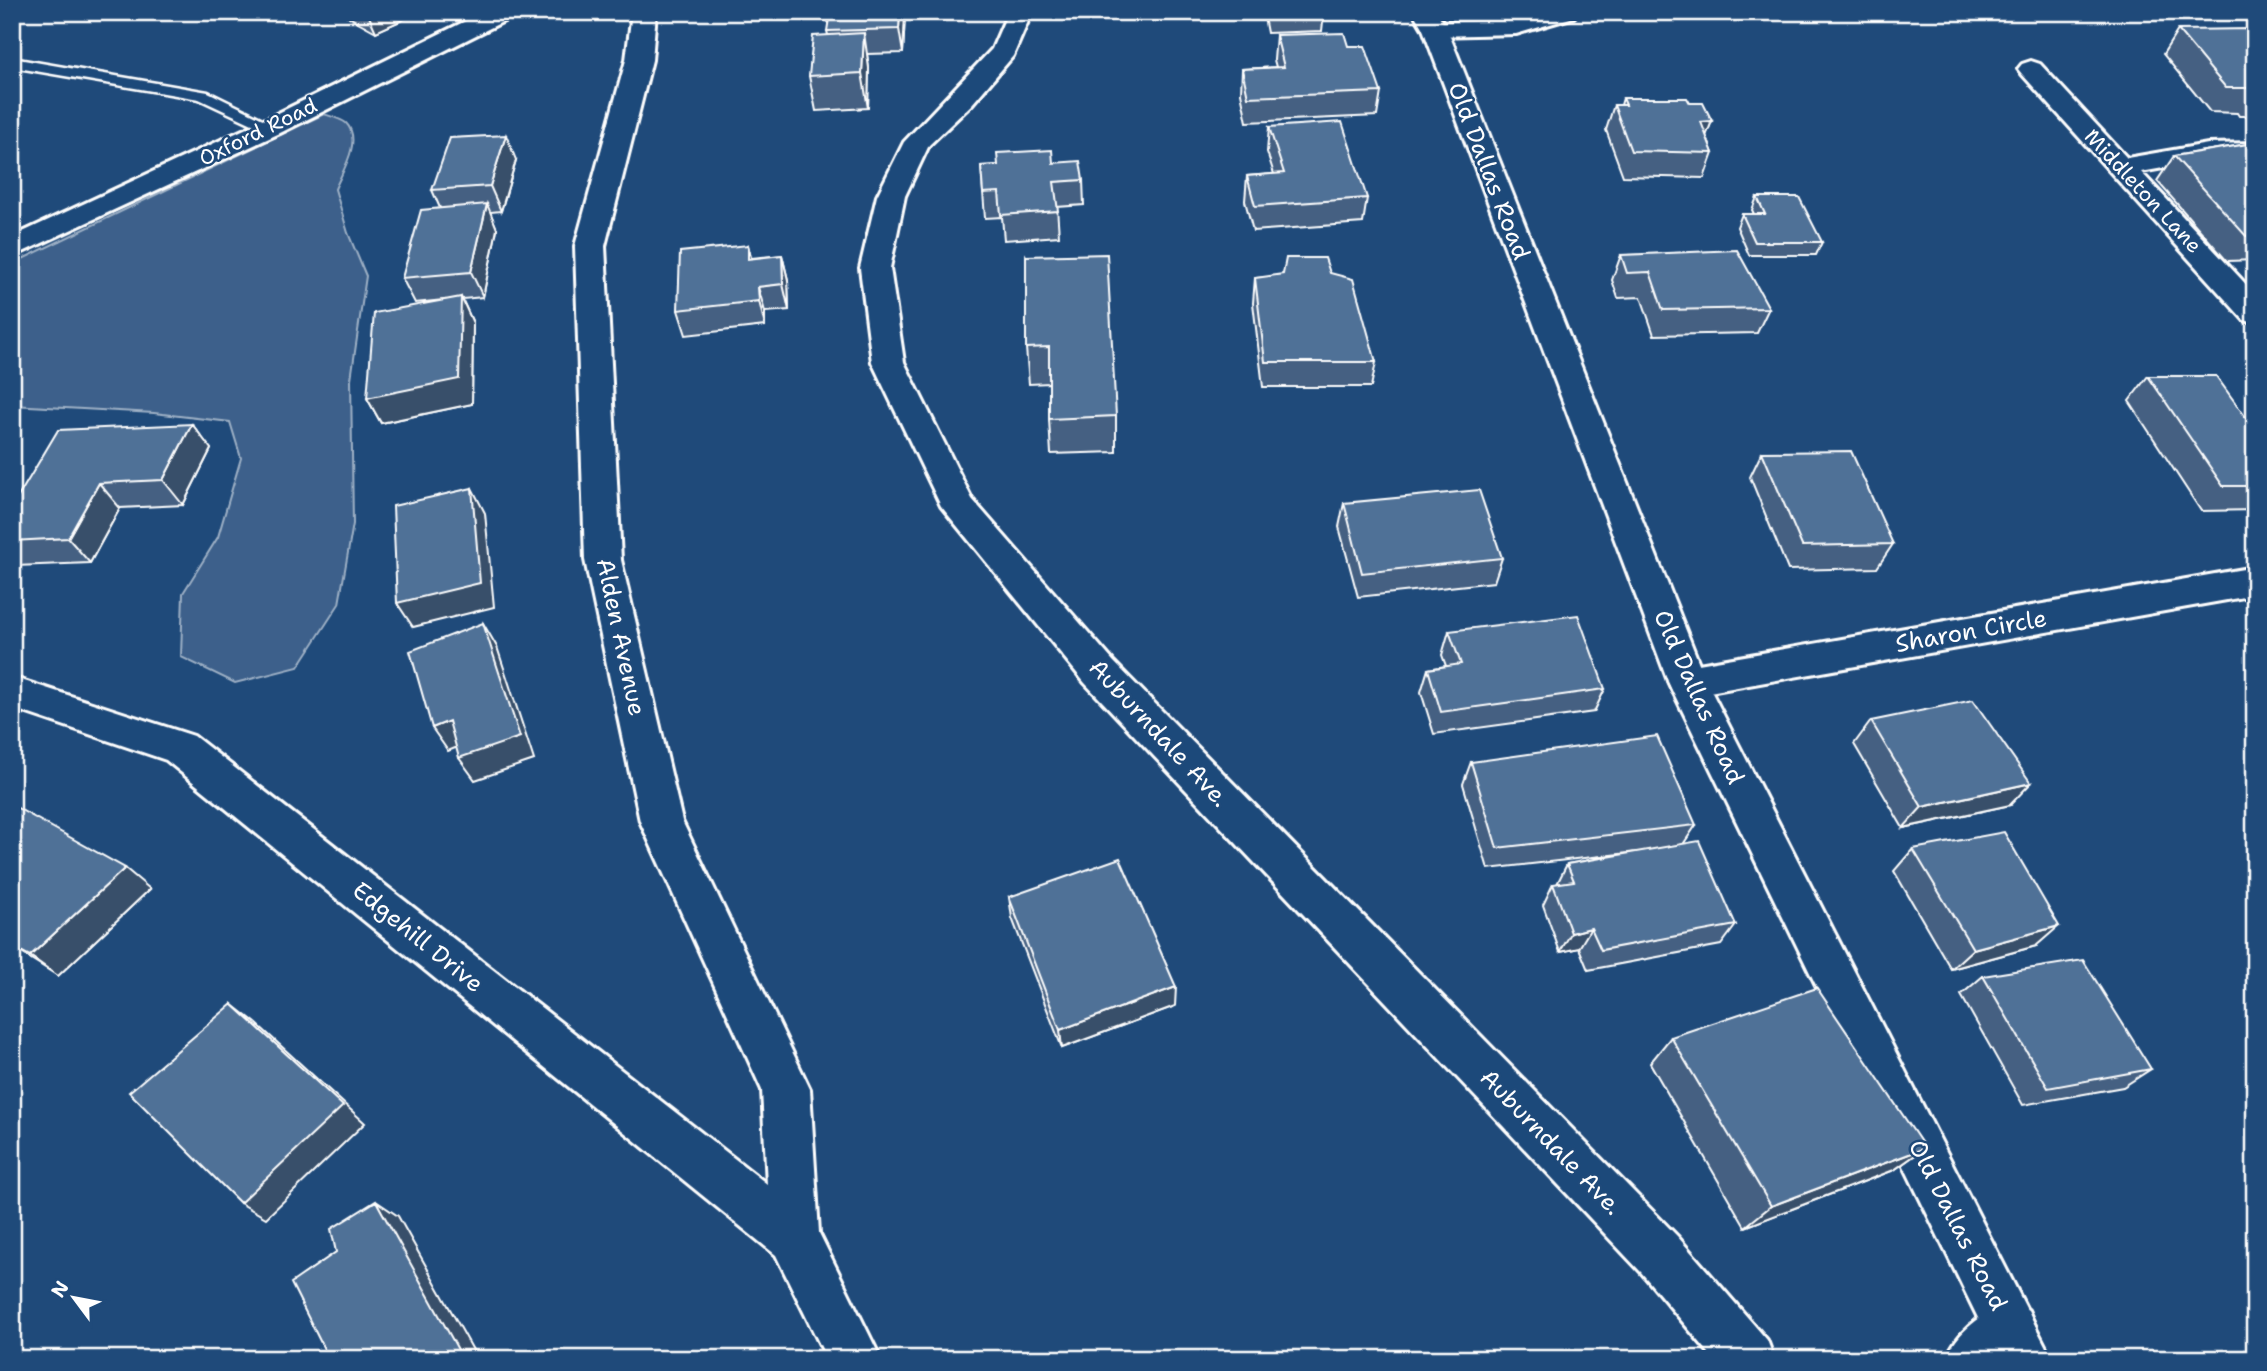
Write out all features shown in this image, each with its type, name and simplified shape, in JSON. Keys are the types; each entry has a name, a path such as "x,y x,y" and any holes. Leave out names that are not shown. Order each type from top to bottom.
{"street":[{"name":"Oxford Road","path":"12,248 271,127 503,12"},
{"name":"Alden Avenue","path":"644,12 639,60 590,246 603,560 661,821 786,1089 794,1237"},
{"name":"Auburndale Ave.","path":"1020,12 1004,51 963,98 917,142 891,196 875,268 888,362 958,506 1099,672 1659,1254 1748,1359"},
{"path":"1430,21 1516,27 1565,12"},
{"name":"Old Dallas Road","path":"1430,21 1686,681 2003,1348"},
{"name":"Middleton Lane","path":"2031,69 2255,313"},
{"path":"2120,167 2208,152 2255,151"},
{"name":"Sharon Circle","path":"1686,681 2255,581"},
{"name":"Edgehill Drive","path":"12,692 180,748 794,1237"},
{"path":"794,1237 855,1359"}],"lane":[{"path":"12,62 203,95 271,127"}],"shaded area":[{"path":"324,114 346,123 351,130 352,147 335,189 348,233 366,276 351,379 353,524 339,604 298,667 235,683 181,657 183,593 218,537 241,458 230,422 154,413 12,405 12,264"}],"building":[{"path":"830,12 900,12 899,29 827,31"},
{"path":"2252,29 2255,32 2255,90 2226,88 2178,30"},
{"path":"864,33 862,73 809,76 813,36"},
{"path":"1344,33 1348,46 1365,46 1381,92 1248,97 1242,69 1284,67 1276,35"},
{"path":"1623,98 1687,98 1690,103 1703,103 1712,121 1701,122 1713,153 1631,151 1614,105 1626,105"},
{"path":"1342,122 1367,198 1255,206 1247,176 1284,173 1269,127"},
{"path":"506,135 490,186 432,190 450,138"},
{"path":"2254,143 2255,235 2246,236 2174,156"},
{"path":"1052,150 1053,163 1080,161 1083,180 1054,182 1058,211 1001,215 999,192 983,193 981,166 998,165 997,153"},
{"path":"1757,197 1799,197 1822,242 1755,242 1742,214 1765,214"},
{"path":"487,204 471,272 402,278 421,210"},
{"path":"748,245 748,259 782,255 783,284 758,287 759,301 678,310 680,252"},
{"path":"1737,250 1769,308 1663,310 1650,272 1627,273 1621,255"},
{"path":"1107,254 1116,416 1049,419 1049,347 1026,348 1026,256"},
{"path":"1286,258 1325,258 1330,273 1353,279 1376,362 1265,362 1255,278 1283,274"},
{"path":"461,297 459,379 367,398 374,313"},
{"path":"2148,376 2216,376 2255,430 2255,486 2223,486"},
{"path":"192,424 163,480 99,483 68,538 12,541 12,507 58,430"},
{"path":"1851,451 1893,544 1802,546 1762,452"},
{"path":"472,488 480,583 397,603 393,506"},
{"path":"1479,490 1502,558 1362,573 1344,503"},
{"path":"1578,615 1605,689 1441,712 1428,669 1461,664 1449,631"},
{"path":"483,623 520,737 459,758 449,721 432,728 410,651"},
{"path":"1973,700 2031,783 1922,807 1871,721"},
{"path":"1657,736 1696,825 1497,848 1471,762"},
{"path":"12,805 125,868 30,956 12,946"},
{"path":"2004,832 2059,926 1973,949 1913,849"},
{"path":"1699,841 1736,925 1601,950 1591,928 1571,933 1553,884 1574,881 1567,864"},
{"path":"1120,858 1176,987 1060,1030 1009,897"},
{"path":"2083,960 2151,1069 2048,1088 1983,976"},
{"path":"1817,988 1925,1148 1771,1206 1671,1037"},
{"path":"232,1004 343,1106 240,1203 129,1092"},
{"path":"376,1201 461,1355 456,1359 329,1359 291,1283 336,1252 331,1229"}]}
